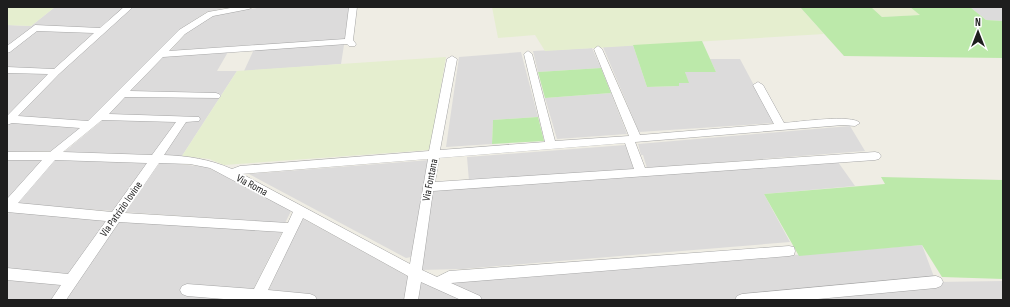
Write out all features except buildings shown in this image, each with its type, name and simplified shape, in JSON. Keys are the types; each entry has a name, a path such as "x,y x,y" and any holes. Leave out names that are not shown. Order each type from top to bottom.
{"street":[{"path":"8,120 56,72 129,7"},
{"path":"7,206 52,156 91,125 182,32 203,17 219,12 249,7"},
{"path":"161,54 351,43 353,7"},
{"path":"7,50 35,28 102,31"},
{"path":"598,50 632,140 642,173"},
{"path":"528,54 551,146"},
{"name":"Via Fontana","path":"410,300 428,187 452,59"},
{"path":"7,70 56,72"},
{"path":"758,85 781,127"},
{"path":"121,94 216,96"},
{"name":"Via Patrizio Iovine","path":"58,300 156,159 189,119 100,116"},
{"path":"8,120 91,125"},
{"path":"231,173 240,170 435,154 632,140 843,122 855,123"},
{"name":"Via Roma","path":"7,156 156,159 202,162 231,173 414,273 475,300"},
{"path":"428,187 875,156"},
{"path":"7,206 115,217 291,228"},
{"path":"257,298 300,211"},
{"path":"438,283 449,277 789,251"},
{"path":"7,274 72,280"},
{"path":"742,300 936,282"},
{"path":"187,290 257,298 310,300"}],"shaded area":[{"path":"55,7 229,7 207,12 179,30 91,121 53,151 7,152 7,25 31,26"},
{"path":"350,7 341,64 244,71 256,45 170,51 188,31 209,17 226,12 257,8"},
{"path":"970,7 1003,7 1003,21 986,20"},
{"path":"633,45 647,87 679,86 679,83 688,83 685,72 716,72 710,59 740,59 774,123 639,132 603,47"},
{"path":"592,48 601,68 538,72 533,51"},
{"path":"228,52 217,71 237,71 182,156 64,152 100,122 164,56"},
{"path":"521,52 538,117 493,120 492,144 446,147 459,57"},
{"path":"611,93 627,134 557,139 545,98"},
{"path":"850,126 865,151 647,168 638,144"},
{"path":"625,145 634,169 469,181 467,157"},
{"path":"44,159 7,202 7,160"},
{"path":"54,159 148,163 115,211 15,205"},
{"path":"430,160 411,257 406,258 249,174"},
{"path":"160,162 206,167 237,181 291,211 285,223 123,212"},
{"path":"838,162 855,186 764,194 790,242 463,269 419,270 433,191"},
{"path":"10,212 108,220 70,274 7,269 7,215"},
{"path":"302,218 411,278 407,300 264,300"},
{"path":"119,220 282,232 248,300 63,300"},
{"path":"922,245 936,282 1003,281 1003,300 410,300 415,273 438,283"},
{"path":"7,279 64,284 53,300 7,300"}],"green space":[{"path":"7,7 55,7 31,26 7,25"},
{"path":"492,7 800,7 824,34 545,51 535,35 498,38"},
{"path":"800,7 871,7 882,17 920,15 910,7 970,7 986,20 1003,21 1003,58 844,56"},
{"path":"871,7 910,7 921,15 882,17"},
{"path":"702,41 716,72 685,72 689,83 679,83 679,86 647,87 633,45"},
{"path":"446,57 430,150 224,165 209,159 182,156 237,71"},
{"path":"601,68 611,93 545,98 538,72"},
{"path":"538,117 544,141 492,144 493,120"},
{"path":"881,177 1003,180 1003,279 942,277 922,245 799,256 764,194 885,184"}]}
